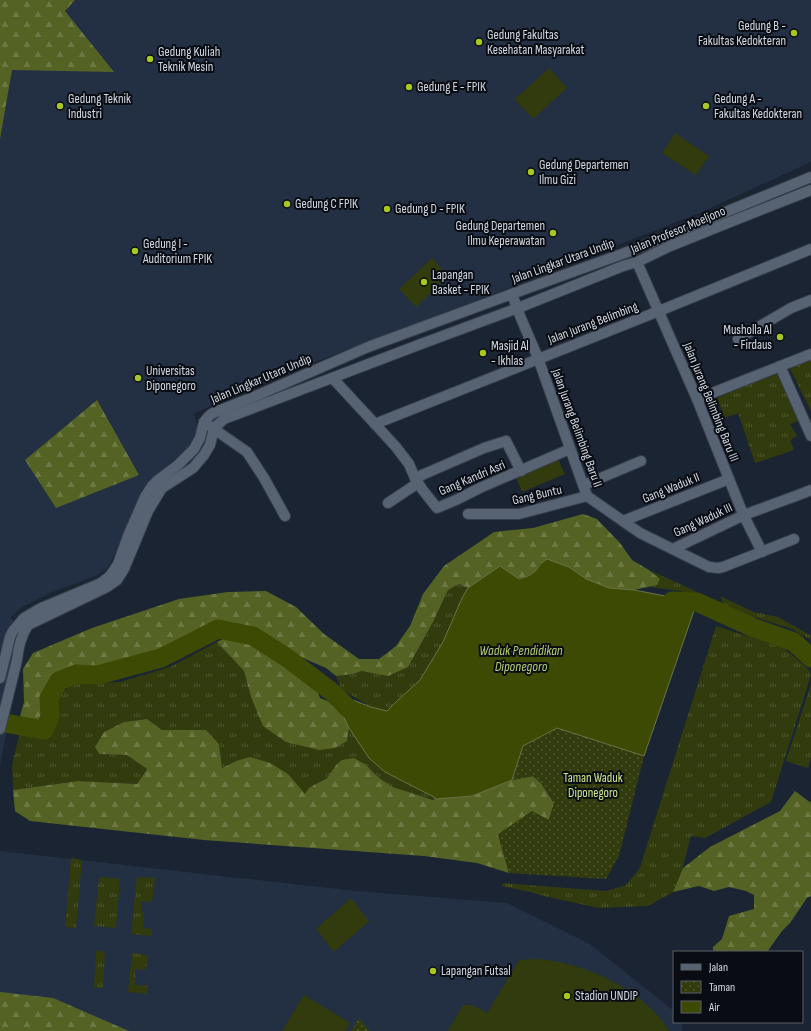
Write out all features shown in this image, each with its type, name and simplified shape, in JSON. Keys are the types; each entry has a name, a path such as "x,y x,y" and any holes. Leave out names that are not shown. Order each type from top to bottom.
{"street":[{"name":"Jalan Lingkar Utara Undip","path":"0,729 17,660 17,653 23,633 28,625 108,587 117,580 124,569 160,484 194,449 200,438 204,422 213,413 362,350 633,250 811,177"},
{"name":"Jalan Profesor Moeljono","path":"332,378 636,262 675,244 811,190"},
{"name":"Jalan Jurang Belimbing","path":"375,424 811,249"},
{"name":"Jalan Jurang Belimbing Baru III","path":"636,262 697,399 728,479 762,552"},
{"name":"Jalan Jurang Belimbing Baru II","path":"512,294 538,358 587,496 640,533 709,567 718,568 730,565 794,539"},
{"path":"738,339 791,308 811,300"},
{"path":"697,399 811,354"},
{"path":"780,366 811,436"},
{"name":"Jalan Lingkar Utara Undip","path":"0,678 10,637 24,618 41,608 101,583 110,576 118,564 128,536 152,486 160,484 193,468 210,445 214,428 224,420 332,378"},
{"path":"332,378 375,424"},
{"path":"204,422 247,452 264,478 285,516"},
{"name":"Gang Kandri Asri","path":"375,424 409,464 422,490 437,508 570,449"},
{"path":"388,503 417,481 484,448 506,441 521,471"},
{"path":"584,485 641,462"},
{"name":"Gang Waduk II","path":"623,521 728,479"},
{"name":"Gang Waduk III","path":"673,549 744,515 811,490"},
{"name":"Gang Buntu","path":"468,514 519,514 587,496"},
{"path":"10,637 20,643"}],"shaded area":[{"name":"Universitas Diponegoro","path":"0,0 811,0 811,162 700,213 528,281 323,359 227,398 194,414 198,429 193,445 165,467 141,494 113,558 107,568 98,575 45,595 21,608 10,618 27,627 0,766"},
{"path":"0,851 357,891 507,903 590,944 673,1010 673,1023 683,1023 682,1031 0,1031"}],"green space":[{"path":"0,0 75,0 65,11 114,72 12,70 0,139"},
{"path":"549,68 567,88 533,119 515,99"},
{"path":"675,133 709,156 696,175 662,153"},
{"name":"Lapangan Basket - FPIK","path":"432,258 448,276 416,307 399,289"},
{"path":"811,360 811,411 789,367"},
{"path":"775,372 781,376 799,421 790,424 797,436 790,440 794,450 755,463 738,413 725,418 717,398"},
{"path":"97,400 139,475 56,508 25,460"},
{"path":"558,459 565,474 522,492 516,477"},
{"path":"583,514 597,519 620,543 632,560 649,570 660,579 657,585 634,590 609,588 586,579 569,567 540,564 531,574 518,579 500,566 468,588 459,584 448,590 433,622 408,667 388,676 362,671 353,674 336,676 326,668 294,654 252,631 216,621 162,651 99,667 77,669 58,676 43,703 41,722 19,720 24,702 23,669 33,653 92,628 179,599 228,592 266,591 296,607 324,634 359,659 379,659 396,646 410,626 423,594 444,566 494,532 533,528"},
{"path":"649,570 689,588 711,600 709,604 680,591 650,587 657,585 660,579"},
{"path":"459,584 468,588 462,598 443,642 420,680 387,711 371,707 341,689 336,676 353,674 362,671 374,673 408,667 433,622 448,590"},
{"path":"720,596 754,612 778,617 810,635 811,640 792,629 725,608"},
{"path":"716,626 784,648 808,669 811,675 771,802 705,838 691,836 682,870 673,892 648,906 599,908 502,886 503,883 606,891 626,885 640,868"},
{"path":"225,638 242,639 287,663 316,687 320,698 339,706 349,728 347,741 335,748 319,750 286,742 263,726 251,697 244,671 217,642"},
{"path":"217,642 244,671 251,697 347,741 349,728 369,758 385,772 434,797 435,799 434,800 393,787 379,778 366,765 336,765 327,778 322,780 305,795 288,774 236,761 222,768 219,744 206,730 162,730 147,719 124,722 104,732 95,747 99,754 127,755 147,769 137,784 78,781 13,790 12,765 20,732 47,737 56,716 56,698 75,681 96,683 120,682 170,667"},
{"path":"811,684 811,758 808,768 786,761"},
{"path":"147,719 162,730 206,730 219,744 222,768 236,761 250,757 270,763 288,774 305,794 309,788 327,778 336,765 342,760 354,758 366,765 379,778 393,787 433,800 472,796 512,780 533,776 541,783 554,803 549,820 498,834 509,873 477,863 424,856 204,840 30,821 15,811 13,790 78,781 137,784 147,769 127,755 99,754 95,747 104,732 124,722"},
{"name":"Taman Waduk Diponegoro","path":"557,728 644,756 619,856 606,879 509,873 498,834 532,811 549,820 554,803 541,783 533,776 512,780 523,746"},
{"path":"795,791 811,803 811,896 807,898 790,923 782,931 768,951 713,951 713,947 722,939 729,916 754,909 754,895 746,891 729,887 714,891 699,886 673,892 683,868 710,847 780,811"},
{"path":"71,858 82,860 76,928 65,927"},
{"path":"99,877 120,879 116,928 94,926"},
{"path":"137,877 155,878 152,902 142,901 141,912 144,913 143,928 152,929 152,936 131,934"},
{"path":"351,898 369,921 334,952 316,929"},
{"path":"101,950 105,954 103,988 94,988 96,951"},
{"path":"132,953 148,955 146,970 136,969 135,985 148,986 147,994 128,992"},
{"name":"Stadion UNDIP","path":"539,959 575,966 612,981 645,1003 658,1016 669,1031 448,1031 463,1005 472,1005 487,1013 519,960"},
{"path":"0,992 53,998 129,1031 0,1031"},
{"path":"304,995 350,1023 346,1031 282,1031"},
{"path":"359,1018 370,1031 351,1031"}],"water":[{"name":"Waduk Pendidikan Diponegoro","path":"547,559 569,567 586,579 609,588 634,590 697,602 644,756 557,728 523,746 512,780 472,796 435,799 434,797 385,772 369,758 349,728 332,692 371,707 387,711 420,680 443,642 462,598 468,588 500,566 519,579 532,574"}],"waterway":[{"path":"672,601 697,602 754,628 794,642 811,658"},
{"path":"0,722 44,730 50,717 49,698 59,681 76,674 98,675 161,658 218,629 253,636 286,657 332,692 350,710"}],"place":[{"name":"Gedung B - Fakultas Kedokteran","path":"794,33"},
{"name":"Gedung Fakultas Kesehatan Masyarakat","path":"479,42"},
{"name":"Gedung Kuliah Teknik Mesin","path":"150,59"},
{"name":"Gedung E - FPIK","path":"409,87"},
{"name":"Gedung Teknik Industri","path":"60,106"},
{"name":"Gedung A - Fakultas Kedokteran","path":"706,106"},
{"name":"Gedung Departemen Ilmu Gizi","path":"531,172"},
{"name":"Gedung C FPIK","path":"287,204"},
{"name":"Gedung D - FPIK","path":"387,209"},
{"name":"Gedung Departemen Ilmu Keperawatan","path":"553,233"},
{"name":"Gedung I - Auditorium FPIK","path":"135,251"},
{"name":"Lapangan Basket - FPIK","path":"424,282"},
{"name":"Musholla Al - Firdaus","path":"780,337"},
{"name":"Masjid Al - Ikhlas","path":"483,353"},
{"name":"Universitas Diponegoro","path":"138,378"},
{"name":"Lapangan Futsal","path":"433,971"},
{"name":"Stadion UNDIP","path":"567,996"}]}
